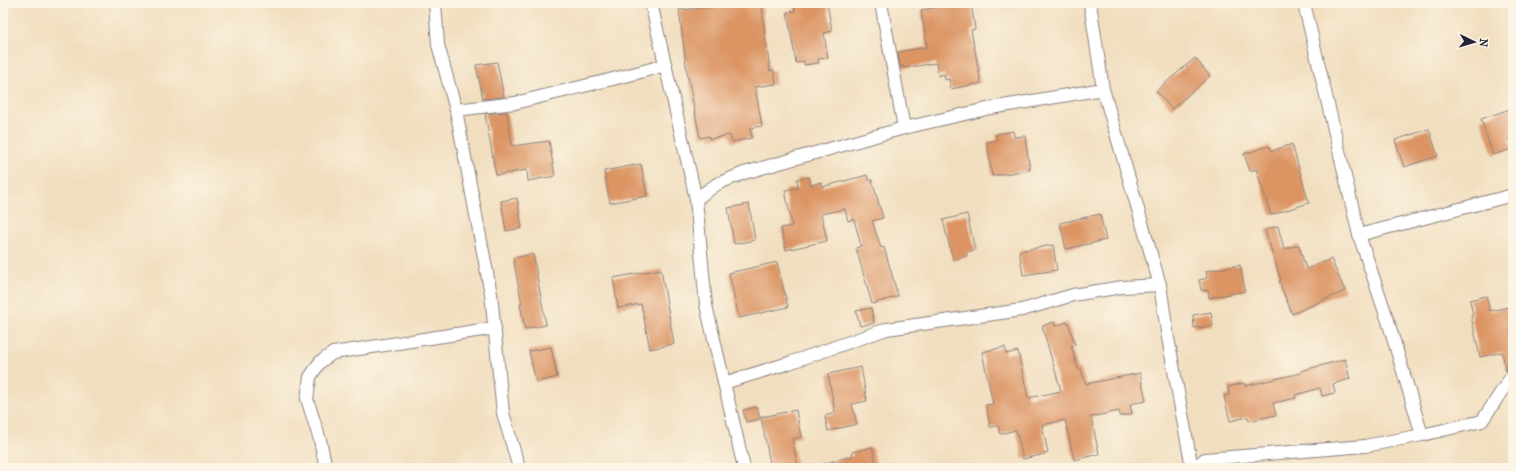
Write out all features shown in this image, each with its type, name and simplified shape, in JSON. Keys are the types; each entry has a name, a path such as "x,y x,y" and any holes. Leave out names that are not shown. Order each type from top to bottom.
{"street":[{"path":"435,3 438,45 456,110 491,294 503,413 519,468"},
{"path":"650,3 666,65 696,199 706,305 744,468"},
{"path":"881,3 904,128"},
{"path":"1090,3 1103,89 1160,284 1168,338 1193,468 1205,459 1365,446 1482,421 1513,374"},
{"path":"1304,3 1359,235 1388,321 1422,435"},
{"path":"456,110 515,103 666,65"},
{"path":"696,199 717,184 744,173 904,128 991,108 1103,89"},
{"path":"1359,235 1513,194"},
{"path":"724,383 789,363 887,329 1022,310 1073,295 1122,287 1160,284"},
{"path":"326,468 320,440 307,399 310,377 320,362 333,353 495,328"}],"building":[{"path":"762,3 765,40 770,71 774,70 776,84 755,87 762,126 750,128 752,138 732,142 730,135 710,139 709,136 700,138 687,72 679,10"},
{"path":"809,3 827,3 832,31 824,33 828,58 818,59 819,63 804,65 804,61 796,63 787,12 795,11 794,6"},
{"path":"971,3 975,29 971,30 981,83 951,89 949,79 945,80 944,74 938,76 936,63 904,68 903,66 900,67 898,52 927,47 921,10"},
{"path":"1195,58 1210,76 1172,109 1156,91"},
{"path":"497,62 504,97 483,99 476,65"},
{"path":"1513,108 1513,137 1509,139 1512,149 1493,155 1481,119"},
{"path":"507,112 512,146 549,141 555,176 528,181 527,170 496,175 485,114"},
{"path":"1429,129 1438,156 1404,167 1395,140"},
{"path":"1013,131 1014,137 1025,136 1030,170 992,176 987,142 997,140 996,134"},
{"path":"1292,144 1309,203 1271,215 1256,169 1250,171 1244,154 1269,146 1272,151"},
{"path":"641,164 647,196 610,203 604,171"},
{"path":"867,175 869,180 872,180 883,218 872,221 881,248 884,247 898,296 872,304 856,248 861,246 854,219 848,221 845,209 821,214 827,241 786,250 781,228 792,226 785,190 798,188 797,179 809,177 811,185 821,182 822,187"},
{"path":"517,198 522,228 506,231 501,201"},
{"path":"749,204 755,240 734,244 728,208"},
{"path":"967,214 975,250 966,252 967,256 953,260 943,220"},
{"path":"1100,214 1106,240 1066,249 1060,223"},
{"path":"1278,226 1284,249 1299,245 1306,269 1331,259 1345,291 1292,314 1279,281 1281,281 1265,230"},
{"path":"1053,245 1057,270 1023,275 1019,251"},
{"path":"533,254 546,325 525,329 520,304 522,304 513,258"},
{"path":"777,262 788,307 739,318 729,273"},
{"path":"1240,265 1245,291 1209,298 1208,291 1201,290 1199,280 1207,278 1206,271"},
{"path":"661,269 674,344 650,349 641,304 618,308 613,278"},
{"path":"1486,296 1490,311 1513,306 1513,330 1510,330 1513,345 1513,367 1506,371 1502,352 1480,357 1471,316 1473,315 1470,300"},
{"path":"871,308 874,323 860,326 856,311"},
{"path":"1211,312 1213,326 1194,328 1193,315"},
{"path":"1054,322 1055,326 1068,322 1075,345 1071,346 1078,369 1081,369 1086,384 1140,373 1146,401 1130,404 1132,414 1120,416 1119,411 1091,417 1099,454 1074,460 1065,420 1042,425 1048,453 1023,459 1016,430 1000,434 998,426 990,427 986,405 993,404 982,352 1005,347 1006,354 1018,351 1028,398 1061,391 1042,326"},
{"path":"551,347 557,377 536,382 529,351"},
{"path":"1345,359 1350,379 1333,384 1335,393 1322,396 1320,388 1295,395 1296,398 1273,403 1276,415 1249,421 1248,417 1230,421 1224,396 1229,395 1228,387 1244,383 1245,386 1301,373 1301,371"},
{"path":"861,367 867,401 852,404 857,424 828,431 825,416 835,413 828,374"},
{"path":"757,407 760,419 746,422 743,410"},
{"path":"796,410 801,437 792,439 798,468 771,468 761,417"},
{"path":"872,447 877,468 823,468 822,464 853,456 852,452"}]}
